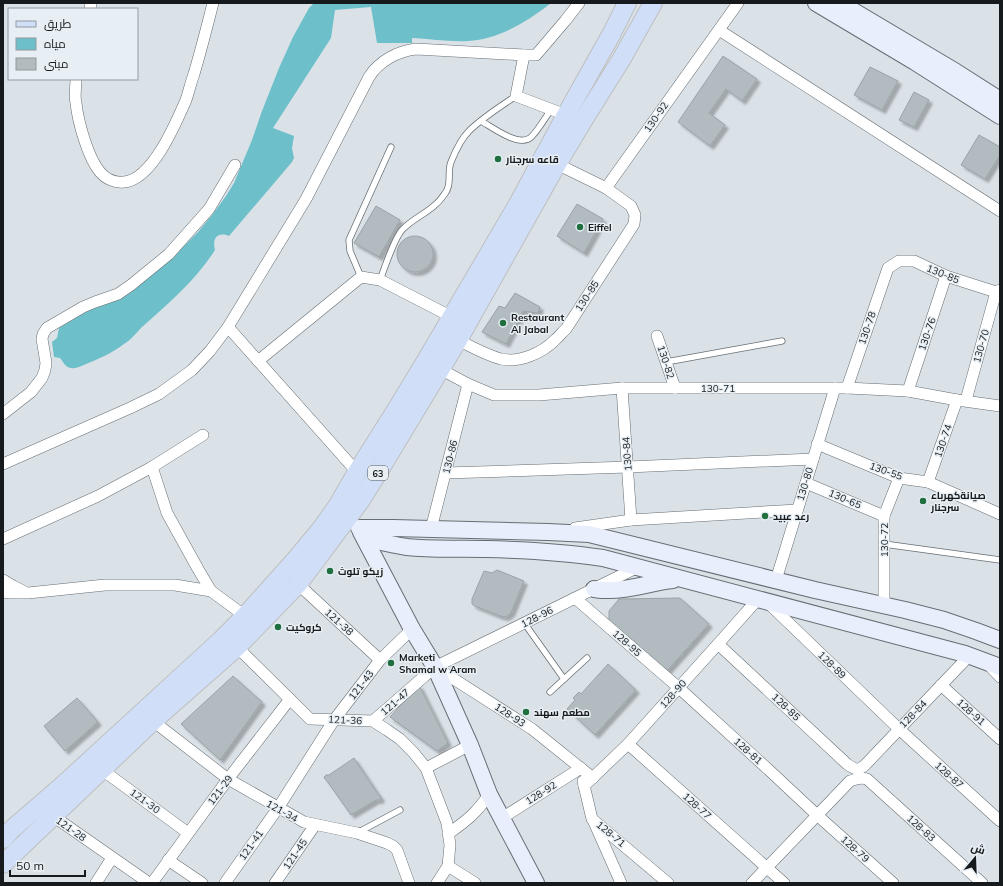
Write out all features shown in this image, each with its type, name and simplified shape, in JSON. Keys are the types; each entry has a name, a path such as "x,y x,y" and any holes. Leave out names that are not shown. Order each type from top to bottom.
{"main road":[{"name":"63","path":"353,521 357,472 452,317 518,204 558,113 612,33 626,3"},
{"name":"63","path":"3,839 11,830 139,716 231,642 298,584 353,521 379,471 458,340 557,164 621,60 653,3"},
{"path":"621,60 649,24 660,3"},
{"path":"816,3 836,6 956,72 1000,100"},
{"path":"836,6 915,62 1000,116"},
{"name":"63","path":"3,864 153,721 231,642 245,616 297,558 320,529 353,521"},
{"path":"353,521 393,528 589,534 645,549 944,620 1000,640"},
{"path":"353,521 396,545 421,548 541,551 572,553 602,558 969,656 993,664"},
{"path":"353,521 412,629 435,667 470,745 489,794 536,883"},
{"path":"487,531 487,549"},
{"path":"638,567 645,549"},
{"path":"594,589 619,590 664,581 685,580"}],"street":[{"path":"76,80 75,102 80,124 91,158 108,179 119,182 130,182 148,169 159,154 170,134 186,99 213,3"},
{"path":"3,464 159,394 192,370 210,351 228,327 306,199 369,77 382,62 403,52 416,49 536,55 579,3"},
{"name":"130-92","path":"606,188 738,3"},
{"path":"719,30 1000,211"},
{"path":"524,55 516,96 558,113"},
{"path":"557,164 606,188"},
{"path":"3,414 31,392 42,378 46,363 42,339 47,328 83,307 118,294 169,254 209,209 235,165"},
{"name":"130-85","path":"458,340 501,359 515,360 531,356 556,340 566,329 634,224 635,215 631,206 606,188"},
{"name":"130-85","path":"888,268 899,261 914,261 946,276 998,291"},
{"name":"130-78","path":"847,388 888,268"},
{"name":"130-76","path":"908,391 946,276"},
{"path":"258,361 361,277 380,280 452,317"},
{"name":"130-70","path":"961,400 998,291"},
{"path":"228,327 357,472"},
{"name":"130-82","path":"657,336 674,388"},
{"name":"130-71","path":"440,369 468,384 494,395 539,395 622,388 805,387 908,391 1000,406"},
{"name":"130-86","path":"432,530 468,384"},
{"name":"130-84","path":"622,388 631,520"},
{"name":"130-80","path":"776,580 835,388"},
{"name":"130-74","path":"928,482 961,400"},
{"path":"3,539 98,496 152,467 203,435"},
{"name":"130-55","path":"817,444 899,478 928,482 1000,514"},
{"path":"446,473 813,460"},
{"path":"152,467 167,513 211,591 245,616"},
{"name":"130-72","path":"884,605 884,516 899,478"},
{"name":"130-65","path":"806,483 884,516"},
{"path":"548,532 631,520 797,510"},
{"name":"128-96","path":"435,667 638,567"},
{"path":"3,580 28,593"},
{"name":"121-38","path":"298,584 380,660"},
{"path":"3,592 28,593 105,585 175,585 211,591"},
{"name":"128-95","path":"575,598 679,688"},
{"name":"128-90","path":"584,786 628,744 718,644 762,600"},
{"name":"128-89","path":"762,600 899,729"},
{"name":"121-43","path":"278,808 334,720 380,660 412,629"},
{"name":"121-36","path":"231,642 310,718 373,721 400,739 413,752 426,768 447,823 450,845 448,866"},
{"name":"128-85","path":"718,644 857,774"},
{"name":"128-84","path":"752,883 969,656"},
{"path":"993,664 1000,677"},
{"name":"121-47","path":"373,721 435,667"},
{"name":"128-93","path":"435,667 532,729 593,778"},
{"name":"128-91","path":"941,685 1000,739"},
{"name":"128-81","path":"679,688 817,815"},
{"name":"121-29","path":"151,883 228,779 290,699"},
{"name":"121-34","path":"153,721 228,779 304,822 357,833 393,846 397,850 409,883"},
{"name":"128-87","path":"899,729 1000,821"},
{"name":"128-77","path":"628,744 784,883"},
{"path":"426,768 470,745"},
{"name":"128-71","path":"581,768 592,819 668,883"},
{"name":"128-92","path":"502,818 581,768"},
{"name":"121-30","path":"101,769 188,833"},
{"name":"128-83","path":"857,774 867,779 982,883"},
{"path":"448,834 476,812 489,794"},
{"name":"121-41","path":"225,883 278,808"},
{"name":"128-79","path":"817,815 894,883"},
{"name":"121-28","path":"53,816 112,858 151,883"},
{"path":"592,819 621,883"},
{"name":"121-45","path":"275,883 315,825"},
{"path":"96,883 112,858"},
{"path":"168,860 202,883"},
{"path":"438,883 448,866 475,883"}],"lane":[{"path":"380,280 401,231 415,219 437,204 447,190 450,183 450,164 461,141 468,131 516,96"},
{"path":"482,121 510,138 525,140 531,138 558,113"},
{"path":"361,277 350,251 349,240 391,147"},
{"path":"666,362 782,341"},
{"path":"884,544 1000,560"},
{"path":"525,624 564,680"},
{"path":"550,692 587,658"},
{"path":"357,833 400,810"}],"water":[{"path":"314,3 551,3 522,23 491,37 468,41 412,38 412,43 377,43 371,7 335,10 331,38 273,128 294,136 292,148 294,158 292,162 229,236 219,235 216,237 214,242 215,250 199,271 172,300 127,342 105,356 77,368 67,367 60,358 54,357 52,342 57,338 59,328 172,258 198,232 226,196 234,183 279,68 293,37 309,8"}],"building":[{"path":"723,56 757,79 742,101 726,89 709,113 725,125 710,146 678,122"},
{"path":"870,67 898,81 882,110 854,95"},
{"path":"914,92 929,100 914,127 899,120"},
{"path":"979,135 1000,147 1000,155 985,179 961,165"},
{"name":"Eiffel","path":"577,204 603,219 584,253 557,236"},
{"path":"376,206 400,220 379,257 354,243"},
{"path":"419,236 428,241 432,247 432,261 428,267 419,272 411,272 402,267 398,261 397,250 402,241 408,237"},
{"name":"Restaurant Al Jabal","path":"515,293 540,307 538,313 523,311 506,344 482,332 499,306 505,308"},
{"path":"497,570 524,581 511,613 506,617 500,616 472,604 472,599 484,571 492,573"},
{"path":"680,598 709,624 666,672 609,624 609,611 619,599"},
{"path":"608,664 636,690 595,735 567,709 575,700 573,698 579,692 581,694"},
{"path":"233,676 262,702 220,760 181,724"},
{"path":"419,685 448,743 437,751 390,717"},
{"path":"77,698 98,722 65,751 44,726"},
{"path":"354,758 381,797 380,800 376,800 351,815 324,777"}],"place":[{"name":"قاعه سرجنار","path":"498,159"},
{"name":"Eiffel","path":"580,227"},
{"name":"Restaurant Al Jabal","path":"503,323"},
{"name":"صيانةكهرباء سرجنار","path":"923,501"},
{"name":"رعد عبيد","path":"765,516"},
{"name":"زيكو تلوث","path":"330,571"},
{"name":"كروكيت","path":"278,627"},
{"name":"Marketi Shamal w Aram","path":"391,663"},
{"name":"مطعم سهند","path":"526,712"}]}
